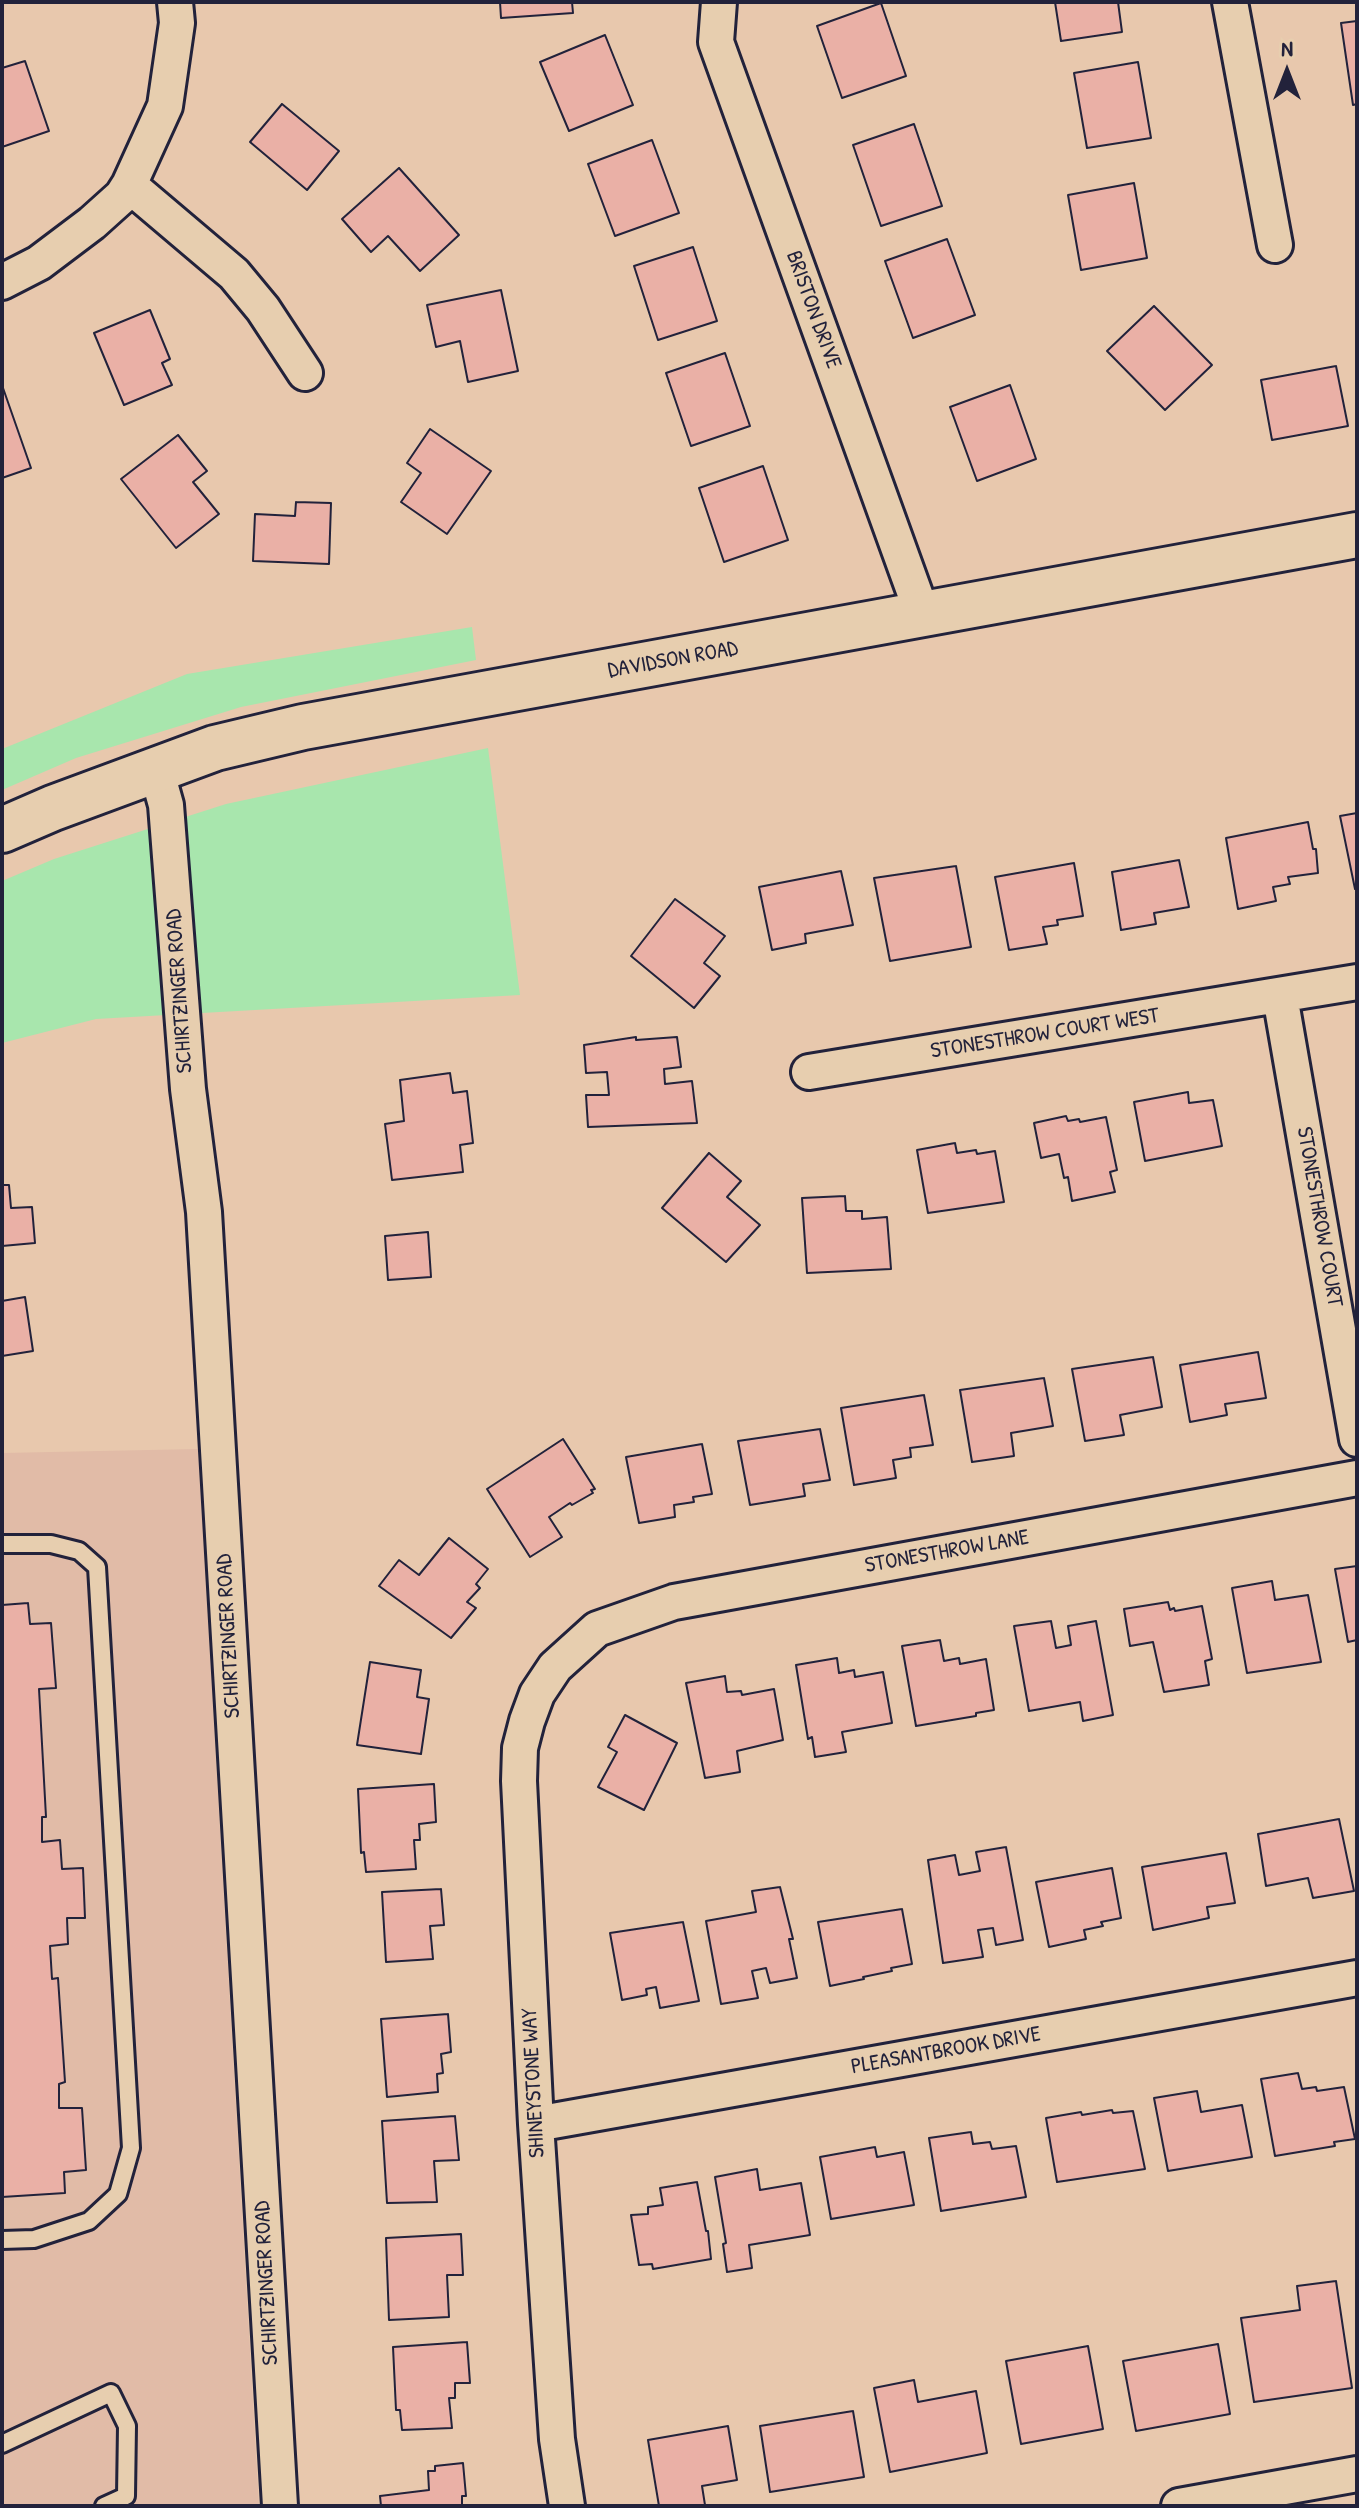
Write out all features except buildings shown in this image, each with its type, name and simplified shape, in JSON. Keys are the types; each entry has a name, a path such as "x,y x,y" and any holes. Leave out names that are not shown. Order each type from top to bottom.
{"main road":[{"name":"DAVIDSON ROAD","path":"2,830 215,748 303,727 1357,535"}],"street":[{"path":"2,282 39,263 92,223 122,196 129,185 165,106 177,23 175,2"},
{"name":"BRISTON DRIVE","path":"719,2 716,42 923,616"},
{"path":"1230,2 1275,245"},
{"path":"129,185 234,274 263,309 305,373"},
{"name":"SCHIRTZINGER ROAD","path":"156,769 166,805 188,1089 204,1212 280,2506"},
{"name":"STONESTHROW COURT WEST","path":"809,1072 1357,982"},
{"name":"STONESTHROW COURT","path":"1280,996 1357,1439"},
{"name":"STONESTHROW LANE","path":"555,1667 597,1629 674,1602 1357,1478"},
{"name":"SHINEYSTONE WAY","path":"555,1667 537,1694 520,1748 519,1781 536,2124 557,2439 567,2506"},
{"name":"PLEASANTBROOK DRIVE","path":"536,2124 1357,1978"},
{"path":"1179,2506 1357,2474"}],"lane":[{"path":"2,1544 51,1544 79,1551 97,1567 131,2148 118,2194 89,2221 34,2239 2,2240"},
{"path":"2,2444 111,2393 127,2426 126,2496 104,2506"}],"shaded area":[{"path":"198,1449 259,2506 2,2506 2,1453"}],"green space":[{"path":"472,627 476,660 241,707 76,758 2,790 2,749 187,674"},
{"path":"488,748 520,995 96,1019 2,1043 2,881 54,859 226,804"}]}
